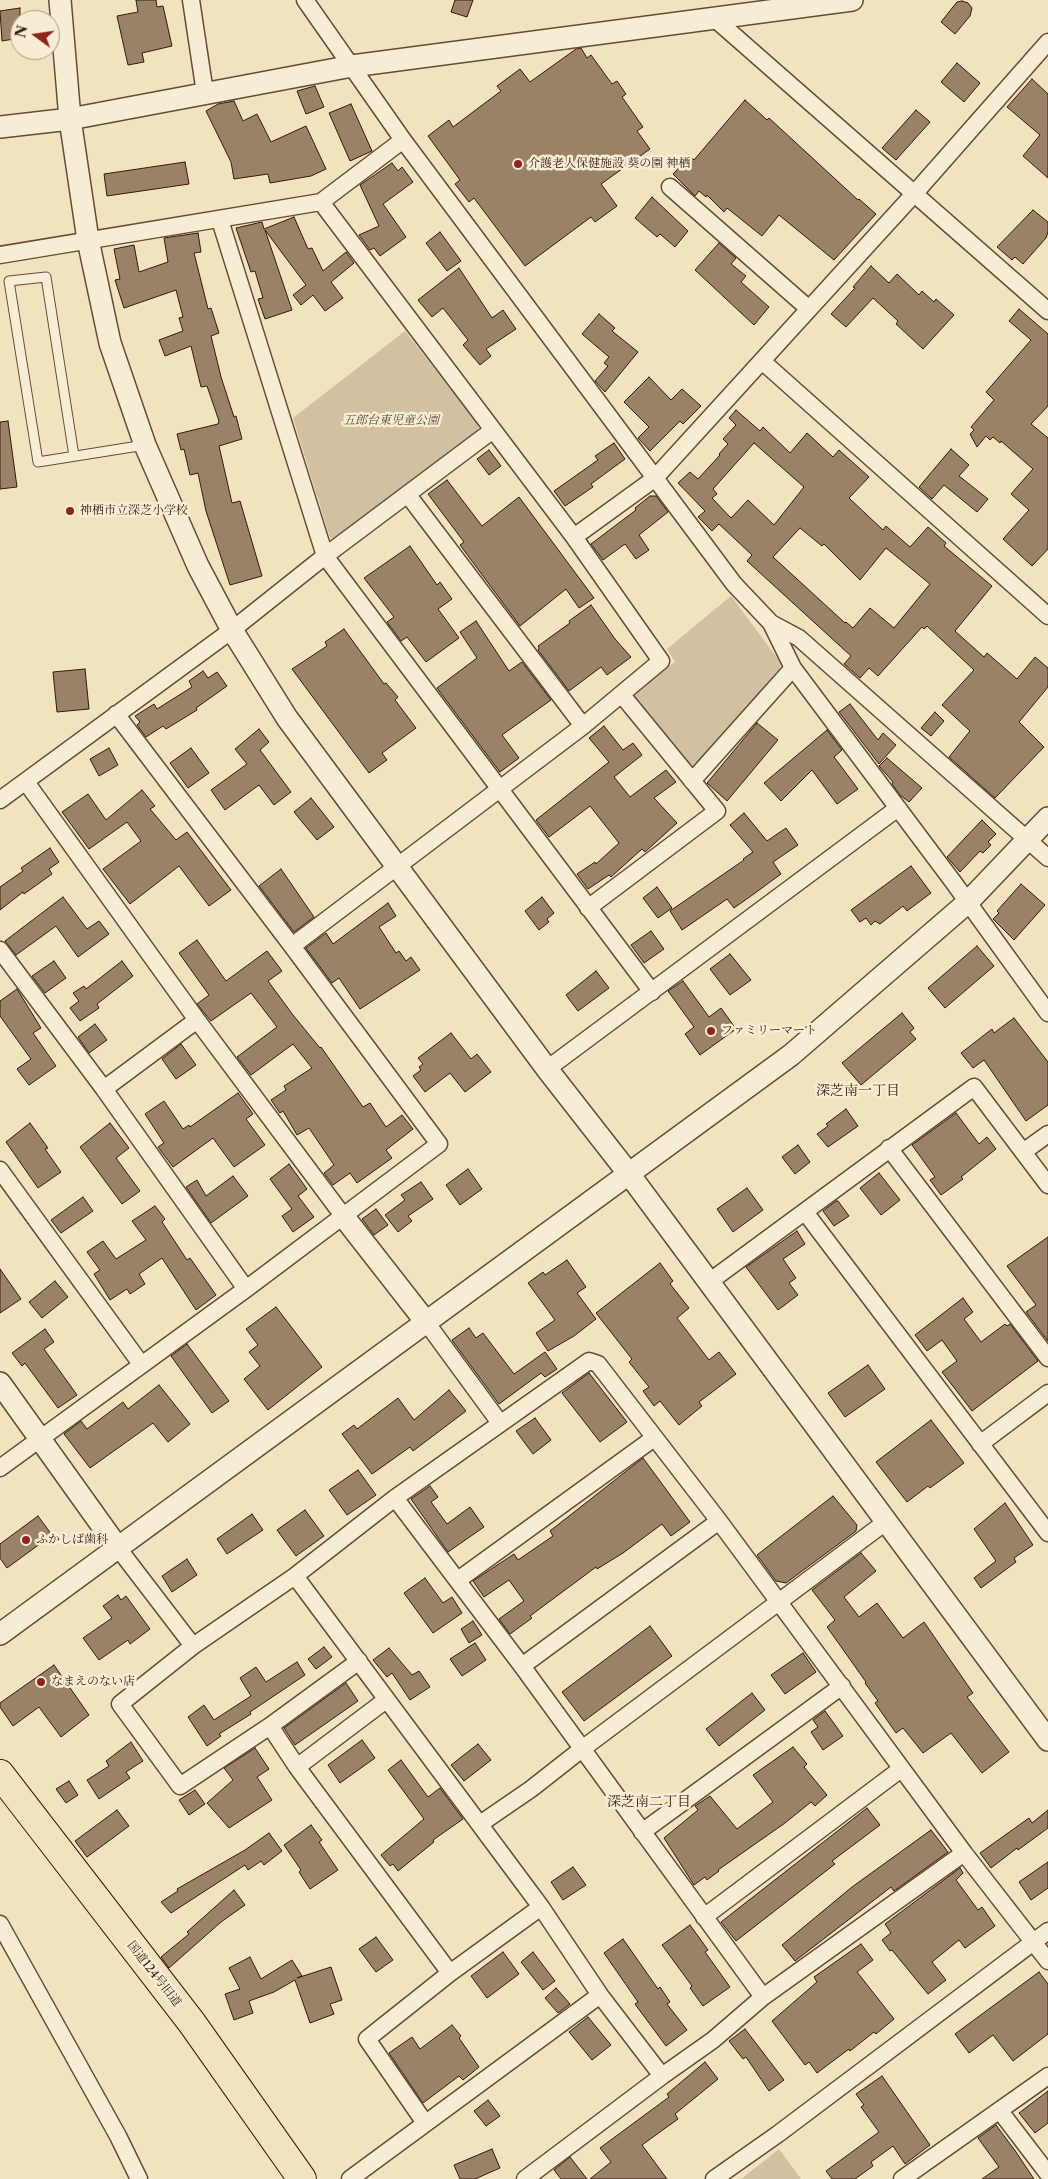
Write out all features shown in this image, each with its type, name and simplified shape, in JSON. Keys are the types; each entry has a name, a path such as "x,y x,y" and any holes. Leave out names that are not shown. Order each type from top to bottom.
{"highway":[{"name":"国道124号旧道","path":"0,1774 192,2023 302,2179"}],"street":[{"path":"60,0 70,119 88,240 110,343 145,446 198,566 232,630 288,718 547,1069 710,1282 1048,1740"},
{"path":"191,0 205,93"},
{"path":"306,0 403,140 654,479 734,584 771,623 793,668 954,883 1048,1013"},
{"path":"0,128 70,119 352,66 852,0"},
{"path":"714,18 1048,311"},
{"path":"574,537 654,479 914,194 1048,42"},
{"path":"0,255 321,202 403,140"},
{"path":"670,187 809,309"},
{"path":"292,946 622,696 661,661 574,537 321,202"},
{"path":"220,220 325,556 652,992"},
{"path":"762,361 1048,616"},
{"path":"0,800 232,630 325,556 493,430"},
{"path":"408,495 583,726"},
{"path":"771,623 799,638 1048,858"},
{"path":"692,780 793,668"},
{"path":"588,908 717,811 622,696"},
{"path":"0,1468 344,1217 439,1144 116,714"},
{"path":"26,782 197,1020 344,1217 426,1322 500,1423"},
{"path":"547,1069 898,808"},
{"path":"0,1634 791,1056 967,903 1048,818"},
{"path":"0,950 104,1089 246,1289"},
{"path":"104,1089 197,1020"},
{"path":"710,1282 974,1087 1048,1185"},
{"path":"1023,1152 1048,1134"},
{"path":"889,1148 1048,1358"},
{"path":"0,1170 142,1364"},
{"path":"805,1212 1048,1533"},
{"path":"359,1661 270,1726 180,1786 120,1704 193,1646 295,1576 395,1498 589,1360 598,1364 719,1521 964,1854 1048,1961"},
{"path":"0,1382 118,1548 193,1646"},
{"path":"980,1444 1048,1393"},
{"path":"458,1580 654,1438"},
{"path":"395,1498 522,1666 763,1997"},
{"path":"522,1666 719,1521"},
{"path":"480,1824 531,1790 582,1749 887,1521"},
{"path":"295,1576 541,1907 600,1995 662,2076"},
{"path":"642,1832 842,1686"},
{"path":"297,1767 386,1700"},
{"path":"270,1726 297,1767 450,1973"},
{"path":"704,1917 902,1769"},
{"path":"525,2179 662,2076 714,2040 763,1997 964,1854"},
{"path":"425,2123 367,2039 450,1973 541,1907"},
{"path":"0,1924 113,2127 139,2179"},
{"path":"714,2179 778,2134 1048,1931"},
{"path":"350,2179 600,1995"},
{"path":"902,2179 1048,2076"},
{"path":"1000,2111 1048,2174"}],"lane":[{"path":"74,456 46,277 10,281 38,462 145,446"}],"green space":[{"name":"五郎台東児童公園","path":"405,331 478,424 478,434 339,539 330,538 293,418"},
{"path":"731,596 781,663 780,668 697,766 690,765 635,698 635,690 675,662 667,649"},
{"path":"779,2149 801,2179 741,2179"}],"building":[{"path":"136,0 156,0 157,7 163,6 172,46 142,53 144,62 128,65 117,16 138,12"},
{"path":"455,0 473,0 467,17 451,12"},
{"path":"957,2 968,3 972,8 970,16 955,34 941,22"},
{"path":"20,8 20,10 10,10 10,40 2,41 0,11"},
{"name":"介護老人保健施設 葵の園 神栖","path":"581,48 587,58 591,55 612,84 617,81 626,94 622,97 643,127 637,131 650,149 601,184 617,206 595,222 591,217 525,266 474,198 469,202 455,184 460,180 428,136 449,120 453,127 501,91 497,86 520,69 530,82 576,49"},
{"path":"957,63 980,83 964,102 941,82"},
{"path":"1032,79 1048,94 1048,178 1023,156 1040,135 1007,107"},
{"path":"315,86 324,107 306,114 297,91"},
{"path":"745,100 767,120 769,118 858,200 876,214 834,260 779,215 762,236 727,208 724,212 707,195 706,197 699,191 695,196 673,174 690,156 694,160"},
{"path":"234,101 243,121 257,114 271,142 306,126 326,169 311,176 270,183 268,174 234,179 231,162 206,111 218,104"},
{"path":"351,104 372,151 350,161 329,113"},
{"path":"916,110 930,122 896,160 882,148"},
{"path":"185,162 189,184 107,196 104,174"},
{"path":"392,163 398,171 402,167 413,182 383,204 406,237 380,256 374,248 370,250 359,235 379,226 360,185"},
{"path":"652,197 688,231 675,247 660,234 657,237 635,218"},
{"path":"1033,210 1048,222 1048,232 1046,238 1023,264 1015,257 1012,260 997,247"},
{"path":"294,217 308,249 312,248 323,271 346,252 354,263 331,282 343,298 325,311 313,295 301,305 293,295 306,285 265,230 292,310 265,319 258,299 263,298 255,271 251,272 236,228 262,222 264,229"},
{"path":"440,232 461,261 447,271 426,243"},
{"path":"198,233 201,252 194,253 208,309 211,308 219,333 211,336 221,377 234,417 236,416 242,439 219,446 232,503 240,501 262,576 230,585 206,511 198,473 190,475 184,449 181,450 177,434 218,424 219,421 207,386 201,387 191,346 165,356 159,340 183,331 179,318 183,317 176,290 124,308 115,280 120,279 114,249 134,245 139,272 168,262 164,238"},
{"path":"719,243 736,258 731,264 746,276 741,282 769,307 754,325 695,270"},
{"path":"871,266 889,283 897,274 919,295 922,291 934,302 936,299 954,315 923,349 896,324 898,321 873,298 846,327 831,314 855,288 853,287"},
{"path":"459,268 492,318 503,310 516,329 486,349 491,356 480,365 463,345 468,340 443,308 432,317 418,300"},
{"path":"1019,309 1048,334 1048,406 1031,424 1048,438 1048,549 1032,566 1003,539 1029,510 1011,494 1033,469 1001,441 1000,443 993,437 990,440 986,436 977,447 970,434 974,430 971,427 994,400 986,392 1031,340 1009,321"},
{"path":"599,314 615,328 612,331 638,352 605,392 595,381 608,366 604,363 609,357 582,334"},
{"path":"649,377 671,400 682,389 701,406 683,424 680,421 650,451 638,438 649,427 624,402"},
{"path":"736,410 760,431 763,427 790,453 807,433 833,457 839,450 869,477 849,498 883,530 886,526 910,547 928,527 946,543 944,546 992,586 955,631 984,657 987,653 1017,679 1035,657 1048,668 1048,687 1019,722 1044,747 995,798 949,757 970,731 942,705 974,670 927,626 924,629 922,627 878,676 869,668 860,678 844,664 851,656 747,561 752,555 719,524 712,531 698,517 705,511 678,483 690,472 698,479 720,455 728,444 723,439 736,425 729,418","holes":["754,443 804,487 774,525 748,500 731,518 712,498 717,494 713,489","800,528 822,546 824,544 860,580 886,548 930,584 894,628 870,608 853,628 845,623 773,557"]},
{"path":"8,421 17,487 0,489 0,422"},
{"path":"614,443 625,459 591,484 593,487 565,506 554,491 598,460 595,456"},
{"path":"951,449 969,465 959,476 988,499 977,512 944,485 932,499 919,487"},
{"path":"489,450 501,466 489,475 477,459"},
{"path":"447,480 482,526 519,497 594,598 579,608 566,589 520,626 460,545 464,542 428,494"},
{"path":"650,496 656,496 668,512 639,535 649,550 636,559 625,544 603,560 591,544 636,510 635,508"},
{"path":"410,546 437,585 440,582 452,599 438,609 459,638 426,662 407,637 401,641 387,622 394,617 364,578"},
{"path":"591,605 615,639 631,657 607,675 601,667 569,691 538,650 538,646"},
{"path":"476,621 509,671 522,662 551,700 502,735 519,758 500,772 437,688 477,658 460,632"},
{"path":"344,629 384,684 386,683 398,697 395,700 416,728 382,753 387,760 369,773 292,669 327,646 325,642"},
{"path":"85,669 89,709 57,712 53,672"},
{"path":"203,671 208,678 217,672 227,686 196,708 197,710 166,729 163,726 146,737 137,725 140,722 135,716 154,704 157,709 192,687 189,681"},
{"path":"850,704 878,740 883,733 896,745 879,764 839,712"},
{"path":"935,712 944,721 931,736 921,728"},
{"path":"757,723 778,740 727,801 707,783"},
{"path":"604,726 623,750 633,743 642,755 614,777 630,797 666,770 676,782 654,798 677,823 645,852 642,849 611,877 609,875 588,889 577,874 595,862 596,864 619,843 590,806 549,837 536,820 609,762 589,738"},
{"path":"259,729 269,742 260,750 291,792 274,805 259,785 225,810 211,790 247,764 235,749"},
{"path":"827,730 842,750 834,757 858,789 837,804 812,770 781,801 764,783"},
{"path":"109,748 118,765 99,776 90,759"},
{"path":"191,748 209,773 188,788 170,763"},
{"path":"887,758 922,788 909,802 900,795 892,784 893,782 879,766"},
{"path":"142,790 155,806 150,809 176,840 187,832 231,890 209,906 179,866 130,904 103,869 141,841 127,822 89,849 62,812 88,794 106,820"},
{"path":"311,798 334,827 317,840 294,812"},
{"path":"744,813 767,841 786,828 798,845 773,862 781,874 751,896 734,908 727,899 682,930 670,911 753,852 730,825"},
{"path":"982,820 996,834 988,842 991,845 983,853 980,851 960,872 947,857"},
{"path":"50,848 59,862 49,869 52,874 24,894 23,892 0,910 0,887 23,871 21,868"},
{"path":"911,866 931,893 907,911 903,906 880,924 875,921 871,925 866,918 860,922 851,910"},
{"path":"281,869 314,917 294,932 259,886"},
{"path":"1021,884 1045,905 1014,940 993,919 999,913 997,911"},
{"path":"657,887 672,908 658,918 643,898"},
{"path":"63,897 87,929 99,921 109,934 78,957 56,926 16,955 5,941"},
{"path":"542,897 554,913 547,919 549,922 539,930 525,911"},
{"path":"388,903 396,916 379,927 396,953 399,951 406,961 411,957 420,970 360,1009 339,978 332,983 306,948 326,933 333,944"},
{"path":"651,931 664,949 644,963 631,945"},
{"path":"197,940 226,981 267,951 282,971 268,981 293,1015 321,1047 363,1107 370,1103 386,1127 402,1115 413,1129 386,1150 392,1158 357,1183 350,1173 333,1185 324,1173 334,1165 309,1128 297,1135 283,1111 280,1113 271,1100 286,1090 284,1086 312,1068 293,1044 251,1075 237,1057 277,1027 251,993 211,1021 197,1004 209,995 179,953"},
{"path":"977,946 994,966 945,1008 928,988"},
{"path":"730,954 751,980 730,995 710,969"},
{"path":"54,961 66,978 45,993 32,976"},
{"path":"122,961 133,976 97,1004 99,1008 80,1021 70,1008 79,1001 73,993 84,986 86,989"},
{"path":"596,971 609,988 578,1011 566,995"},
{"path":"683,981 709,1017 721,1008 736,1029 700,1055 685,1034 694,1027 668,991"},
{"path":"17,989 41,1028 33,1033 56,1066 29,1085 17,1069 31,1059 0,1016 0,1001"},
{"path":"902,1013 914,1028 910,1032 916,1039 861,1085 842,1063"},
{"path":"1014,1018 1048,1062 1048,1105 1026,1121 984,1060 973,1068 961,1053 992,1029 994,1033"},
{"path":"95,1024 107,1040 89,1053 78,1037"},
{"path":"451,1033 471,1059 477,1054 491,1072 465,1092 450,1073 425,1092 413,1076 421,1070 419,1067 423,1064 418,1058"},
{"path":"181,1044 196,1065 176,1079 162,1059"},
{"path":"238,1093 253,1114 246,1119 265,1145 234,1167 213,1138 173,1167 158,1147 164,1143 145,1114 164,1101 183,1129 189,1125 190,1127"},
{"path":"846,1109 858,1126 828,1147 817,1134 828,1126 826,1124"},
{"path":"956,1113 979,1144 987,1137 996,1149 961,1177 963,1179 941,1195 930,1180 935,1177 912,1145"},
{"path":"30,1123 48,1148 45,1149 61,1172 38,1188 6,1142"},
{"path":"110,1123 129,1148 116,1158 140,1191 122,1204 80,1147"},
{"path":"798,1145 810,1162 795,1174 782,1157"},
{"path":"289,1164 307,1189 298,1196 314,1217 293,1232 282,1216 292,1209 270,1179"},
{"path":"468,1169 482,1189 460,1205 446,1185"},
{"path":"879,1173 900,1200 881,1215 860,1188"},
{"path":"233,1176 248,1196 211,1223 186,1187 197,1180 206,1196"},
{"path":"421,1182 433,1199 408,1216 412,1221 398,1232 385,1215 405,1200 401,1195"},
{"path":"747,1188 763,1210 733,1232 717,1209"},
{"path":"83,1197 93,1211 61,1233 51,1220"},
{"path":"838,1201 849,1216 834,1226 823,1211"},
{"path":"155,1206 165,1219 162,1222 187,1260 190,1258 216,1295 196,1310 162,1258 139,1274 145,1284 130,1294 127,1289 110,1300 94,1274 100,1270 87,1252 103,1241 116,1259 146,1240 132,1221"},
{"path":"376,1209 388,1225 374,1235 362,1219"},
{"path":"797,1231 805,1244 783,1259 796,1278 789,1283 798,1295 778,1310 746,1267"},
{"path":"1048,1237 1048,1341 1026,1312 1036,1305 1007,1266"},
{"path":"567,1260 586,1287 577,1293 596,1319 574,1336 548,1351 536,1333 555,1320 528,1283 543,1272 545,1275"},
{"path":"660,1263 673,1281 670,1284 689,1308 677,1318 709,1360 719,1352 736,1374 699,1402 702,1406 679,1425 660,1401 654,1406 643,1391 649,1387 629,1362 632,1359 596,1313"},
{"path":"0,1269 21,1299 0,1313"},
{"path":"55,1281 68,1297 42,1318 29,1302"},
{"path":"963,1298 973,1312 964,1319 981,1342 1005,1324 1007,1326 1010,1324 1038,1361 972,1411 942,1372 957,1361 942,1340 927,1351 915,1335"},
{"path":"276,1307 322,1367 268,1410 244,1379 260,1366 249,1352 258,1345 246,1329"},
{"path":"469,1328 476,1338 483,1333 514,1374 545,1352 557,1369 545,1377 541,1373 499,1404 452,1340"},
{"path":"45,1329 54,1342 44,1349 77,1395 58,1408 25,1363 22,1366 12,1353"},
{"path":"187,1344 229,1401 212,1413 171,1356"},
{"path":"868,1365 885,1389 845,1417 828,1393"},
{"path":"589,1373 627,1422 600,1442 562,1393"},
{"path":"159,1385 190,1424 168,1442 153,1423 90,1468 64,1434 81,1421 87,1429 123,1402 128,1409"},
{"path":"449,1390 466,1411 413,1451 410,1447 372,1474 342,1434 354,1425 357,1429 398,1398 414,1420"},
{"path":"535,1418 551,1440 533,1454 516,1431"},
{"path":"931,1420 964,1463 907,1502 876,1462"},
{"path":"643,1458 690,1522 671,1536 662,1524 623,1553 597,1569 596,1567 530,1616 532,1618 510,1634 499,1619 524,1601 509,1580 484,1597 473,1581 514,1554 518,1560 553,1536 550,1531"},
{"path":"358,1470 376,1495 347,1515 329,1490"},
{"path":"430,1486 438,1497 431,1502 447,1524 470,1507 484,1527 448,1552 411,1499"},
{"path":"833,1496 857,1525 856,1531 786,1583 776,1581 757,1555"},
{"path":"1005,1503 1033,1545 1014,1558 1016,1562 981,1588 974,1578 996,1561 974,1529"},
{"path":"305,1510 324,1536 296,1556 277,1530"},
{"path":"252,1514 263,1530 227,1554 217,1539"},
{"name":"ふかしば歯科","path":"38,1516 52,1535 7,1568 0,1558 0,1544"},
{"path":"861,1553 876,1571 844,1597 859,1617 877,1603 903,1638 924,1622 973,1693 967,1697 1009,1752 982,1773 951,1733 923,1753 903,1728 896,1733 875,1703 878,1701 866,1682 827,1627 835,1620 812,1590"},
{"path":"187,1559 197,1575 172,1592 162,1576"},
{"path":"425,1578 443,1603 452,1597 462,1613 433,1633 404,1593"},
{"path":"118,1595 121,1600 126,1596 150,1629 130,1644 128,1640 99,1660 83,1638 112,1618 103,1606"},
{"path":"473,1621 482,1635 469,1643 461,1629"},
{"path":"650,1626 672,1656 584,1721 562,1692"},
{"path":"475,1643 486,1660 462,1676 450,1659"},
{"path":"324,1647 332,1657 316,1669 308,1659"},
{"path":"389,1648 412,1675 419,1671 430,1687 410,1700 392,1673 387,1677 373,1660"},
{"path":"803,1653 816,1672 785,1694 771,1675"},
{"path":"297,1662 305,1675 250,1712 251,1714 219,1734 221,1736 207,1746 188,1717 204,1705 214,1720 251,1696 240,1678 256,1667 266,1682"},
{"path":"54,1665 89,1715 61,1737 39,1707 13,1726 0,1707 0,1703"},
{"path":"346,1683 358,1701 295,1745 284,1728"},
{"path":"752,1693 765,1710 719,1746 706,1729"},
{"path":"825,1711 843,1736 823,1750 811,1732 818,1727 813,1720"},
{"path":"362,1740 375,1758 340,1783 328,1765"},
{"path":"131,1742 143,1761 126,1772 130,1778 99,1799 87,1780 109,1766 106,1761"},
{"path":"478,1744 491,1760 464,1781 451,1765"},
{"path":"793,1747 807,1764 804,1767 827,1795 815,1806 811,1802 707,1880 705,1877 694,1885 664,1838 698,1810 695,1806 710,1796 737,1829 773,1802 753,1775"},
{"path":"255,1748 269,1769 257,1777 272,1800 229,1828 207,1803 233,1780 224,1768"},
{"path":"401,1760 428,1797 440,1788 463,1819 433,1840 434,1842 398,1871 393,1864 390,1866 381,1855 424,1819 388,1770"},
{"path":"69,1781 78,1795 66,1803 56,1789"},
{"path":"195,1790 205,1804 189,1815 179,1800"},
{"path":"867,1808 880,1825 832,1861 835,1864 736,1941 721,1922"},
{"path":"117,1810 129,1826 87,1857 75,1841"},
{"path":"1048,1810 1048,1828 991,1868 980,1853 1029,1818 1032,1823"},
{"path":"311,1825 322,1840 319,1842 338,1870 310,1889 299,1872 301,1870 284,1845"},
{"path":"931,1830 948,1852 894,1891 891,1887 795,1961 782,1945 852,1887"},
{"path":"269,1833 282,1851 264,1865 261,1861 248,1870 245,1865 171,1913 161,1902 178,1891 177,1889 245,1850"},
{"path":"1048,1862 1048,1888 1031,1900 1019,1882"},
{"path":"573,1867 586,1885 563,1900 551,1882"},
{"path":"960,1868 963,1873 956,1880 978,1910 982,1907 995,1926 965,1948 959,1940 932,1962 946,1980 928,1994 882,1940 891,1933 885,1924"},
{"path":"234,1890 245,1905 221,1922 169,1968 161,1957 189,1934 187,1932"},
{"path":"690,1925 708,1950 705,1952 730,1987 703,2006 690,1988 692,1986 662,1945"},
{"path":"376,1937 393,1960 376,1972 359,1949"},
{"path":"623,1939 658,1989 660,1987 670,2002 667,2004 687,2030 666,2046 635,2004 638,2002 604,1953"},
{"path":"861,1944 873,1960 857,1972 894,2019 876,2034 874,2032 817,2073 809,2062 805,2065 772,2021 817,1982 814,1977"},
{"path":"503,1952 519,1974 487,1998 471,1976"},
{"path":"533,1952 555,1981 543,1990 521,1962"},
{"path":"250,1957 261,1979 292,1960 302,1976 297,1978 331,1967 342,2000 330,2004 334,2014 310,2023 295,1980 274,1992 249,2001 253,2013 234,2020 225,1994 240,1989 229,1968"},
{"path":"1039,1972 1048,1984 1048,2034 1013,2061 993,2035 969,2053 955,2034"},
{"path":"556,1988 570,2004 558,2013 545,1998"},
{"path":"588,2017 611,2045 592,2060 569,2032"},
{"path":"452,2025 461,2036 459,2038 479,2067 463,2080 459,2076 423,2103 389,2053 412,2037 420,2049"},
{"path":"745,2029 784,2080 769,2091 746,2057 743,2059 729,2041"},
{"path":"705,2062 718,2079 675,2114 678,2119 642,2145 667,2179 590,2179 611,2162 600,2148 669,2097 667,2094"},
{"path":"882,2076 930,2145 905,2164 893,2146 871,2162 873,2166 855,2179 832,2179 826,2171 879,2132 861,2107 864,2105 856,2094"},
{"path":"1048,2091 1048,2123 1035,2133 1019,2113"},
{"path":"488,2100 500,2116 486,2126 474,2111"},
{"path":"996,2125 1034,2179 982,2179 999,2167 978,2138"},
{"path":"492,2149 500,2168 475,2179 460,2179 454,2165"},
{"path":"570,2157 587,2179 561,2179 554,2170"}],"place":[{"name":"介護老人保健施設 葵の園 神栖","path":"518,164"},
{"name":"神栖市立深芝小学校","path":"70,511"},
{"name":"ファミリーマート","path":"711,1031"},
{"name":"ふかしば歯科","path":"26,1540"},
{"name":"なまえのない店","path":"41,1682"}],"district":[{"name":"深芝南一丁目","path":"858,1091"},
{"name":"深芝南二丁目","path":"649,1802"}]}
